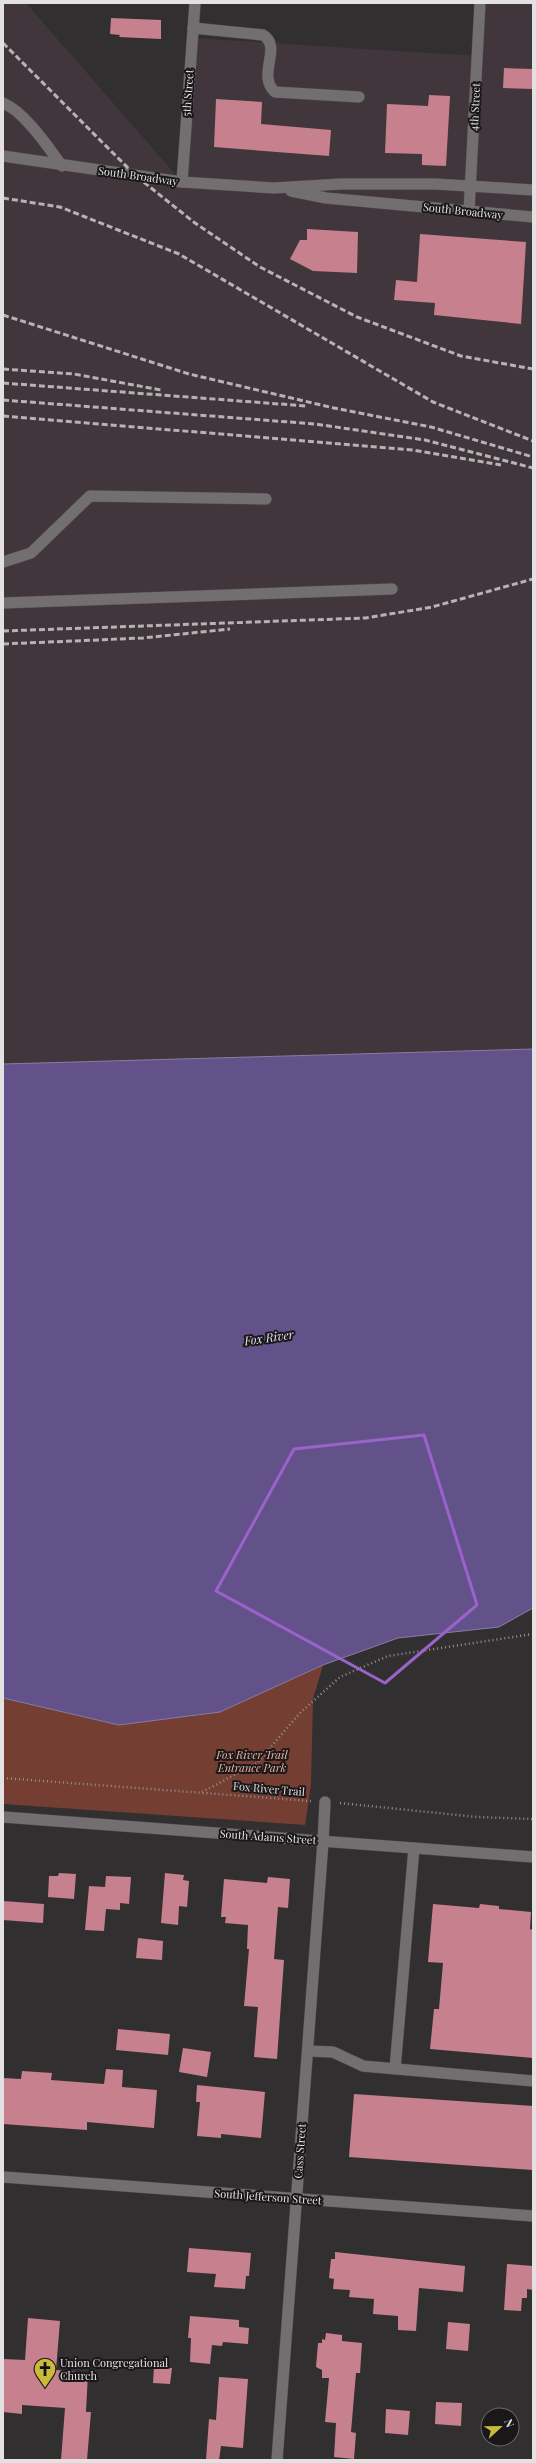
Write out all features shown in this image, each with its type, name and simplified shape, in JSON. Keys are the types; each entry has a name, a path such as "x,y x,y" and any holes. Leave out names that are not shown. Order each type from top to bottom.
{"street":[{"name":"5th Street","path":"182,182 195,3"},
{"name":"4th Street","path":"469,211 480,3"},
{"path":"193,28 263,35 267,38 271,48 267,78 269,87 275,92 359,97"},
{"path":"3,103 8,105 32,128 62,166"},
{"name":"South Broadway","path":"3,156 62,166 182,182 274,188 341,184 470,186 533,190"},
{"name":"South Broadway","path":"274,188 326,198 533,217"},
{"path":"3,562 31,553 90,496 266,499"},
{"path":"3,603 392,589"},
{"name":"Cass Street","path":"277,2460 325,1802"},
{"name":"South Adams Street","path":"3,1817 533,1857"},
{"path":"395,2069 414,1848"},
{"path":"308,2051 333,2052 362,2066 533,2081"},
{"name":"South Jefferson Street","path":"3,2177 296,2200 533,2216"}],"path":[{"path":"202,1792 257,1763 300,1713 340,1678 347,1674 388,1656 533,1634"},
{"name":"Fox River Trail","path":"3,1778 325,1802 477,1817 533,1819"}],"highlighted area":[{"path":"424,1435 477,1605 385,1683 216,1591 294,1449"}],"shaded area":[{"path":"3,3 26,3 182,182 192,38 477,56 480,3 533,3 533,1049 3,1064"}],"green space":[{"name":"Fox River Trail Entrance Park","path":"323,1665 313,1699 311,1785 305,1825 3,1804 3,1698 119,1725 220,1712"}],"water":[{"name":"Fox River","path":"533,1049 533,1608 499,1627 398,1638 323,1665 220,1712 119,1725 3,1698 3,1064"}],"building":[{"path":"111,18 161,20 161,39 119,37 120,35 110,34"},
{"path":"504,68 533,69 533,89 503,88"},
{"path":"429,95 450,96 446,166 422,165 422,154 385,153 387,104 428,106"},
{"path":"216,99 262,102 261,124 331,130 329,156 214,147"},
{"path":"307,229 358,232 357,273 313,271 290,259 300,240 307,240"},
{"path":"420,234 526,242 521,324 434,315 435,303 394,300 396,280 417,282"},
{"path":"59,1873 76,1874 74,1899 48,1897 49,1876 58,1876"},
{"path":"165,1873 184,1875 183,1880 189,1881 187,1907 179,1906 178,1925 161,1923"},
{"path":"106,1876 131,1877 129,1904 120,1903 120,1910 106,1909 104,1931 85,1930 89,1886 105,1887"},
{"path":"268,1877 290,1879 288,1908 278,1907 274,1959 284,1960 277,2059 254,2057 258,2007 244,2006 249,1949 247,1949 248,1925 225,1923 226,1917 221,1917 224,1879 267,1883"},
{"path":"3,1901 44,1904 43,1923 3,1920"},
{"path":"433,1904 479,1908 480,1904 499,1906 499,1909 531,1912 530,1929 533,1930 533,2058 430,2049 434,2009 439,2009 443,1963 428,1962"},
{"path":"138,1938 163,1941 162,1960 136,1958"},
{"path":"118,2029 170,2034 168,2055 116,2050"},
{"path":"183,2048 211,2052 207,2077 179,2072"},
{"path":"106,2069 123,2070 122,2087 157,2090 154,2128 87,2122 87,2130 3,2124 3,2078 21,2079 22,2071 52,2073 51,2080 104,2084"},
{"path":"197,2085 265,2092 261,2138 221,2134 221,2138 197,2136 200,2102 196,2102"},
{"path":"354,2094 533,2106 533,2170 349,2157"},
{"path":"189,2248 251,2253 249,2276 246,2276 245,2289 214,2287 216,2274 187,2272"},
{"path":"335,2252 465,2266 463,2292 419,2288 416,2331 398,2330 398,2316 373,2314 374,2299 349,2297 350,2290 333,2289 334,2279 329,2278 331,2259 335,2259"},
{"path":"507,2264 533,2266 533,2290 527,2289 527,2298 522,2298 521,2311 504,2310"},
{"path":"190,2316 239,2320 239,2327 249,2328 248,2344 223,2342 222,2346 212,2345 210,2364 190,2362 191,2338 188,2338"},
{"name":"Union Congregational Church","path":"28,2318 60,2321 56,2370 88,2373 86,2412 91,2412 87,2460 61,2460 65,2408 22,2405 22,2414 3,2412 3,2359 25,2360"},
{"path":"448,2322 470,2324 468,2351 446,2349"},
{"path":"326,2333 342,2335 342,2341 362,2343 360,2373 356,2373 351,2432 356,2433 354,2459 334,2457 336,2423 325,2422 329,2378 322,2378 322,2370 316,2367 318,2343 322,2343 322,2339 325,2340"},
{"path":"154,2367 172,2368 170,2384 153,2383"},
{"path":"219,2377 248,2379 243,2448 221,2446 219,2460 206,2460 209,2419 216,2420"},
{"path":"436,2402 462,2403 461,2426 435,2424"},
{"path":"386,2409 410,2411 408,2435 385,2433"}],"railway":[{"path":"3,43 136,176 195,223 260,267 357,317 461,356 533,369"},
{"path":"3,198 60,207 179,254 433,402 533,441"},
{"path":"3,315 189,374 334,408 431,427 533,457"},
{"path":"3,369 74,374 161,390"},
{"path":"3,383 306,406"},
{"path":"3,400 315,424 425,440 533,468"},
{"path":"3,416 413,450 501,465"},
{"path":"3,631 366,618 432,607 533,579"},
{"path":"3,644 143,638 230,629"}],"place":[{"name":"Union Congregational Church","path":"45,2388"}]}
